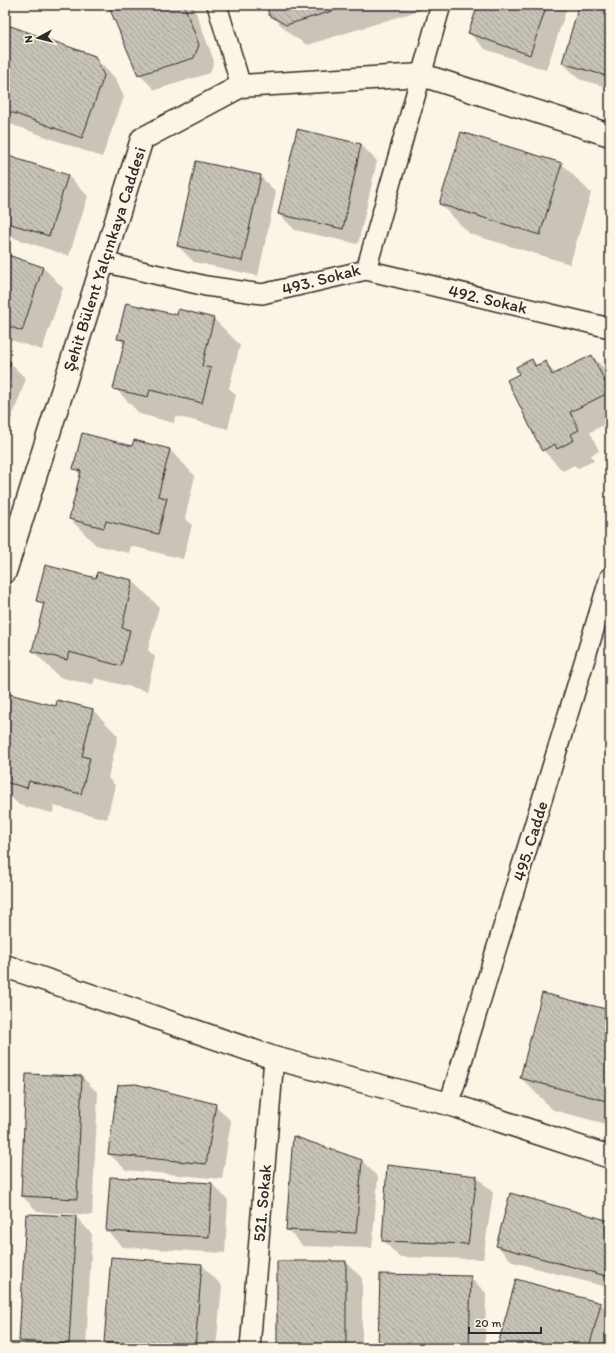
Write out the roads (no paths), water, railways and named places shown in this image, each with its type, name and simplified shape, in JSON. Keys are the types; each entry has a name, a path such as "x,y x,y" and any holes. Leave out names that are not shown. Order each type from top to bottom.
{"street":[{"path":"217,5 241,86"},
{"name":"493. Sokak","path":"103,262 206,286 262,294 366,270 441,5"},
{"name":"Şehit Bülent Yalçınkaya Caddesi","path":"5,572 142,139 241,86 422,75 610,136"},
{"name":"492. Sokak","path":"366,270 610,328"},
{"name":"495. Cadde","path":"449,1104 610,577"},
{"path":"5,966 274,1058 449,1104 610,1157"},
{"name":"521. Sokak","path":"250,1348 274,1058"}]}
